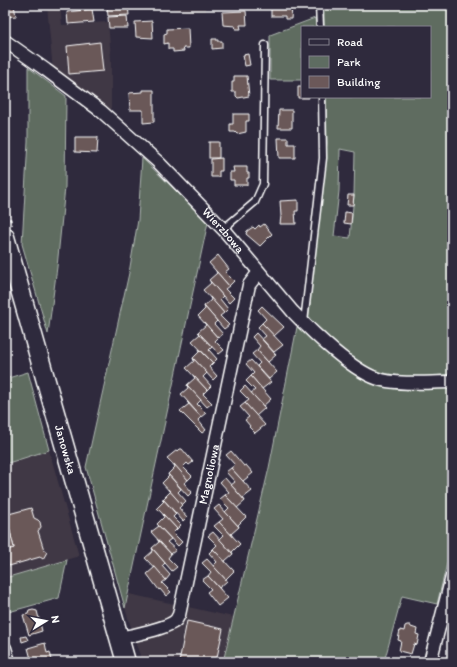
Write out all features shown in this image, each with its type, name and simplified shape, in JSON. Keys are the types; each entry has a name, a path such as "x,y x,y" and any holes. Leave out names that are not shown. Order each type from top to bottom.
{"main road":[{"name":"Janowska","path":"5,236 126,662"}],"street":[{"name":"Wierzbowa","path":"5,40 101,111 158,162 223,229 304,324 350,364 368,375 381,380 401,382 452,382"},
{"name":"Magnoliowa","path":"119,638 147,632 172,623 179,615 250,285 259,272"},
{"path":"430,662 452,577"},
{"path":"5,648 9,662"}],"lane":[{"path":"319,5 320,26"},
{"path":"223,229 256,202 263,184 265,45"},
{"path":"304,324 323,158 322,98"}],"shaded area":[{"path":"47,5 60,5 62,25 108,22 111,58 111,111 107,112 53,71"},
{"path":"160,5 206,5 206,11 187,11 160,7"},
{"path":"49,450 79,556 5,578 5,464"},
{"path":"129,594 233,617 223,662 142,662 125,608"}],"green space":[{"path":"324,5 452,5 452,374 423,377 391,377 359,365 313,325 308,316 327,143 326,98 431,98 431,26 324,26","holes":["340,149 355,152 354,195 350,238 334,236 339,191"]},
{"path":"315,18 316,26 301,26 301,80 270,80 270,35"},
{"path":"28,67 66,96 65,187 57,267 48,334 22,244 28,141"},
{"path":"142,158 208,222 125,608 86,467 129,273 138,220"},
{"path":"297,327 339,361 376,384 408,390 452,385 452,543 437,604 402,596 384,662 223,662 269,468"},
{"path":"28,372 49,450 5,464 5,379"},
{"path":"67,560 59,598 5,613 5,578"}],"building":[{"path":"5,5 14,5 16,16 5,17"},
{"path":"128,5 129,15 108,16 107,6"},
{"path":"271,6 292,6 291,19 285,19 285,16 271,16"},
{"path":"92,9 94,22 68,24 67,12"},
{"path":"246,11 247,25 240,25 241,29 236,29 235,26 223,25 222,12"},
{"path":"127,16 128,28 109,28 108,17"},
{"path":"152,21 153,38 136,37 135,22"},
{"path":"188,28 189,48 183,48 184,51 173,52 173,49 168,49 168,43 164,44 164,34 167,33 167,29"},
{"path":"212,39 222,41 222,48 212,49"},
{"path":"100,42 103,71 69,74 67,46"},
{"path":"248,54 250,65 245,66 243,55"},
{"path":"234,76 247,76 249,96 238,98 236,96 236,92 232,92 232,82 234,82"},
{"path":"298,87 301,87 301,98 298,98"},
{"path":"143,90 154,90 154,122 143,123 143,110 130,110 129,93 143,92"},
{"path":"279,110 292,110 292,128 278,128"},
{"path":"233,114 249,114 249,121 246,121 246,132 237,134 235,132 230,132 230,124 233,124"},
{"path":"75,137 98,137 97,153 75,152"},
{"path":"278,138 288,138 288,144 295,144 295,158 279,158"},
{"path":"209,142 219,142 219,158 209,158"},
{"path":"222,158 222,171 219,171 219,177 211,177 211,159"},
{"path":"233,167 247,167 249,178 247,178 247,185 234,185 234,180 230,180 230,172 234,172"},
{"path":"348,195 354,195 353,205 347,205"},
{"path":"298,200 298,211 295,211 296,224 280,224 280,201"},
{"path":"345,212 352,213 351,224 344,223"},
{"path":"264,224 272,234 260,246 246,234 247,231 253,227 255,229 259,225 260,227"},
{"path":"218,255 229,269 225,272 234,281 229,286 209,263"},
{"path":"216,271 229,286 225,289 234,298 229,303 209,280 217,273"},
{"path":"210,281 223,296 220,299 228,309 224,313 203,290 211,283"},
{"path":"210,297 224,313 220,316 229,325 224,329 204,306 211,300"},
{"path":"204,306 217,321 214,324 223,334 218,338 198,316 205,309"},
{"path":"262,306 284,327 274,336 262,323 266,319 258,310"},
{"path":"204,322 218,338 215,341 224,350 219,354 198,332 206,325"},
{"path":"262,323 283,345 274,352 262,339 266,336 258,327"},
{"path":"256,333 276,355 268,362 257,350 260,346 252,337"},
{"path":"200,334 212,347 209,350 217,359 213,363 192,341"},
{"path":"199,349 213,363 209,367 217,376 213,380 193,358 200,351"},
{"path":"257,350 277,372 269,379 257,366 260,363 252,354"},
{"path":"193,358 207,373 203,377 211,386 207,390 186,368 194,361"},
{"path":"251,360 271,382 262,389 251,376 254,373 246,364"},
{"path":"193,375 207,390 203,394 212,403 207,407 187,385 195,378"},
{"path":"251,376 271,399 263,406 251,393 255,390 246,381"},
{"path":"187,385 201,400 197,404 206,413 201,417 181,394 188,388"},
{"path":"245,386 265,408 256,416 245,403 249,400 240,391"},
{"path":"245,403 265,425 255,433 245,420 249,417 240,407"},
{"path":"189,404 201,417 198,420 206,430 202,433 180,411"},
{"path":"182,449 193,462 189,465 187,463 183,467 192,476 188,480 167,458"},
{"path":"231,451 244,466 246,465 253,473 243,481 245,484 231,468 235,465 226,455"},
{"path":"174,464 188,480 184,483 192,492 188,496 168,474 175,467"},
{"path":"231,468 252,491 243,498 245,501 231,485 235,482 226,472"},
{"path":"168,474 181,489 178,492 186,501 182,505 162,483 169,476"},
{"path":"225,478 245,501 237,508 225,495 229,492 220,482"},
{"path":"168,489 182,505 179,508 187,517 183,521 163,499 170,492"},
{"path":"225,495 246,517 238,525 239,527 225,512 229,508 220,499"},
{"path":"163,499 176,514 173,517 181,525 177,529 157,508 164,501"},
{"path":"219,505 239,527 231,534 233,537 219,522 223,519 214,509"},
{"path":"31,508 34,518 40,522 41,527 38,531 44,550 47,552 43,559 40,557 9,566 5,550 14,548 9,527 5,528 5,515"},
{"path":"163,514 177,529 173,533 182,542 178,546 157,524 164,517"},
{"path":"219,522 240,544 232,552 233,554 219,539 223,535 214,526"},
{"path":"159,526 171,539 167,542 176,550 171,554 151,532"},
{"path":"9,527 14,548 6,550 5,528"},
{"path":"213,532 233,554 225,561 227,564 213,549 217,545 208,536"},
{"path":"157,539 171,554 168,558 177,567 172,571 152,548 159,542"},
{"path":"152,548 165,563 162,566 170,575 166,580 145,558 153,551"},
{"path":"213,549 234,571 226,579 227,581 213,566 217,562 209,553"},
{"path":"207,559 227,581 219,588 208,576 211,572 202,563"},
{"path":"155,567 166,580 162,583 171,592 166,596 160,589 159,590 147,574"},
{"path":"208,576 228,598 218,606 207,592 211,589 202,580"},
{"path":"29,611 37,611 42,631 29,635 23,615 28,614"},
{"path":"187,621 223,629 216,662 179,662"},
{"path":"407,625 417,629 416,634 419,635 417,645 414,644 411,654 399,651 401,641 398,640 400,630 404,631 405,626"},
{"path":"26,636 28,640 22,642 21,637"},
{"path":"45,643 47,653 50,652 52,660 45,662 30,662 29,660 31,659 28,648"}]}
